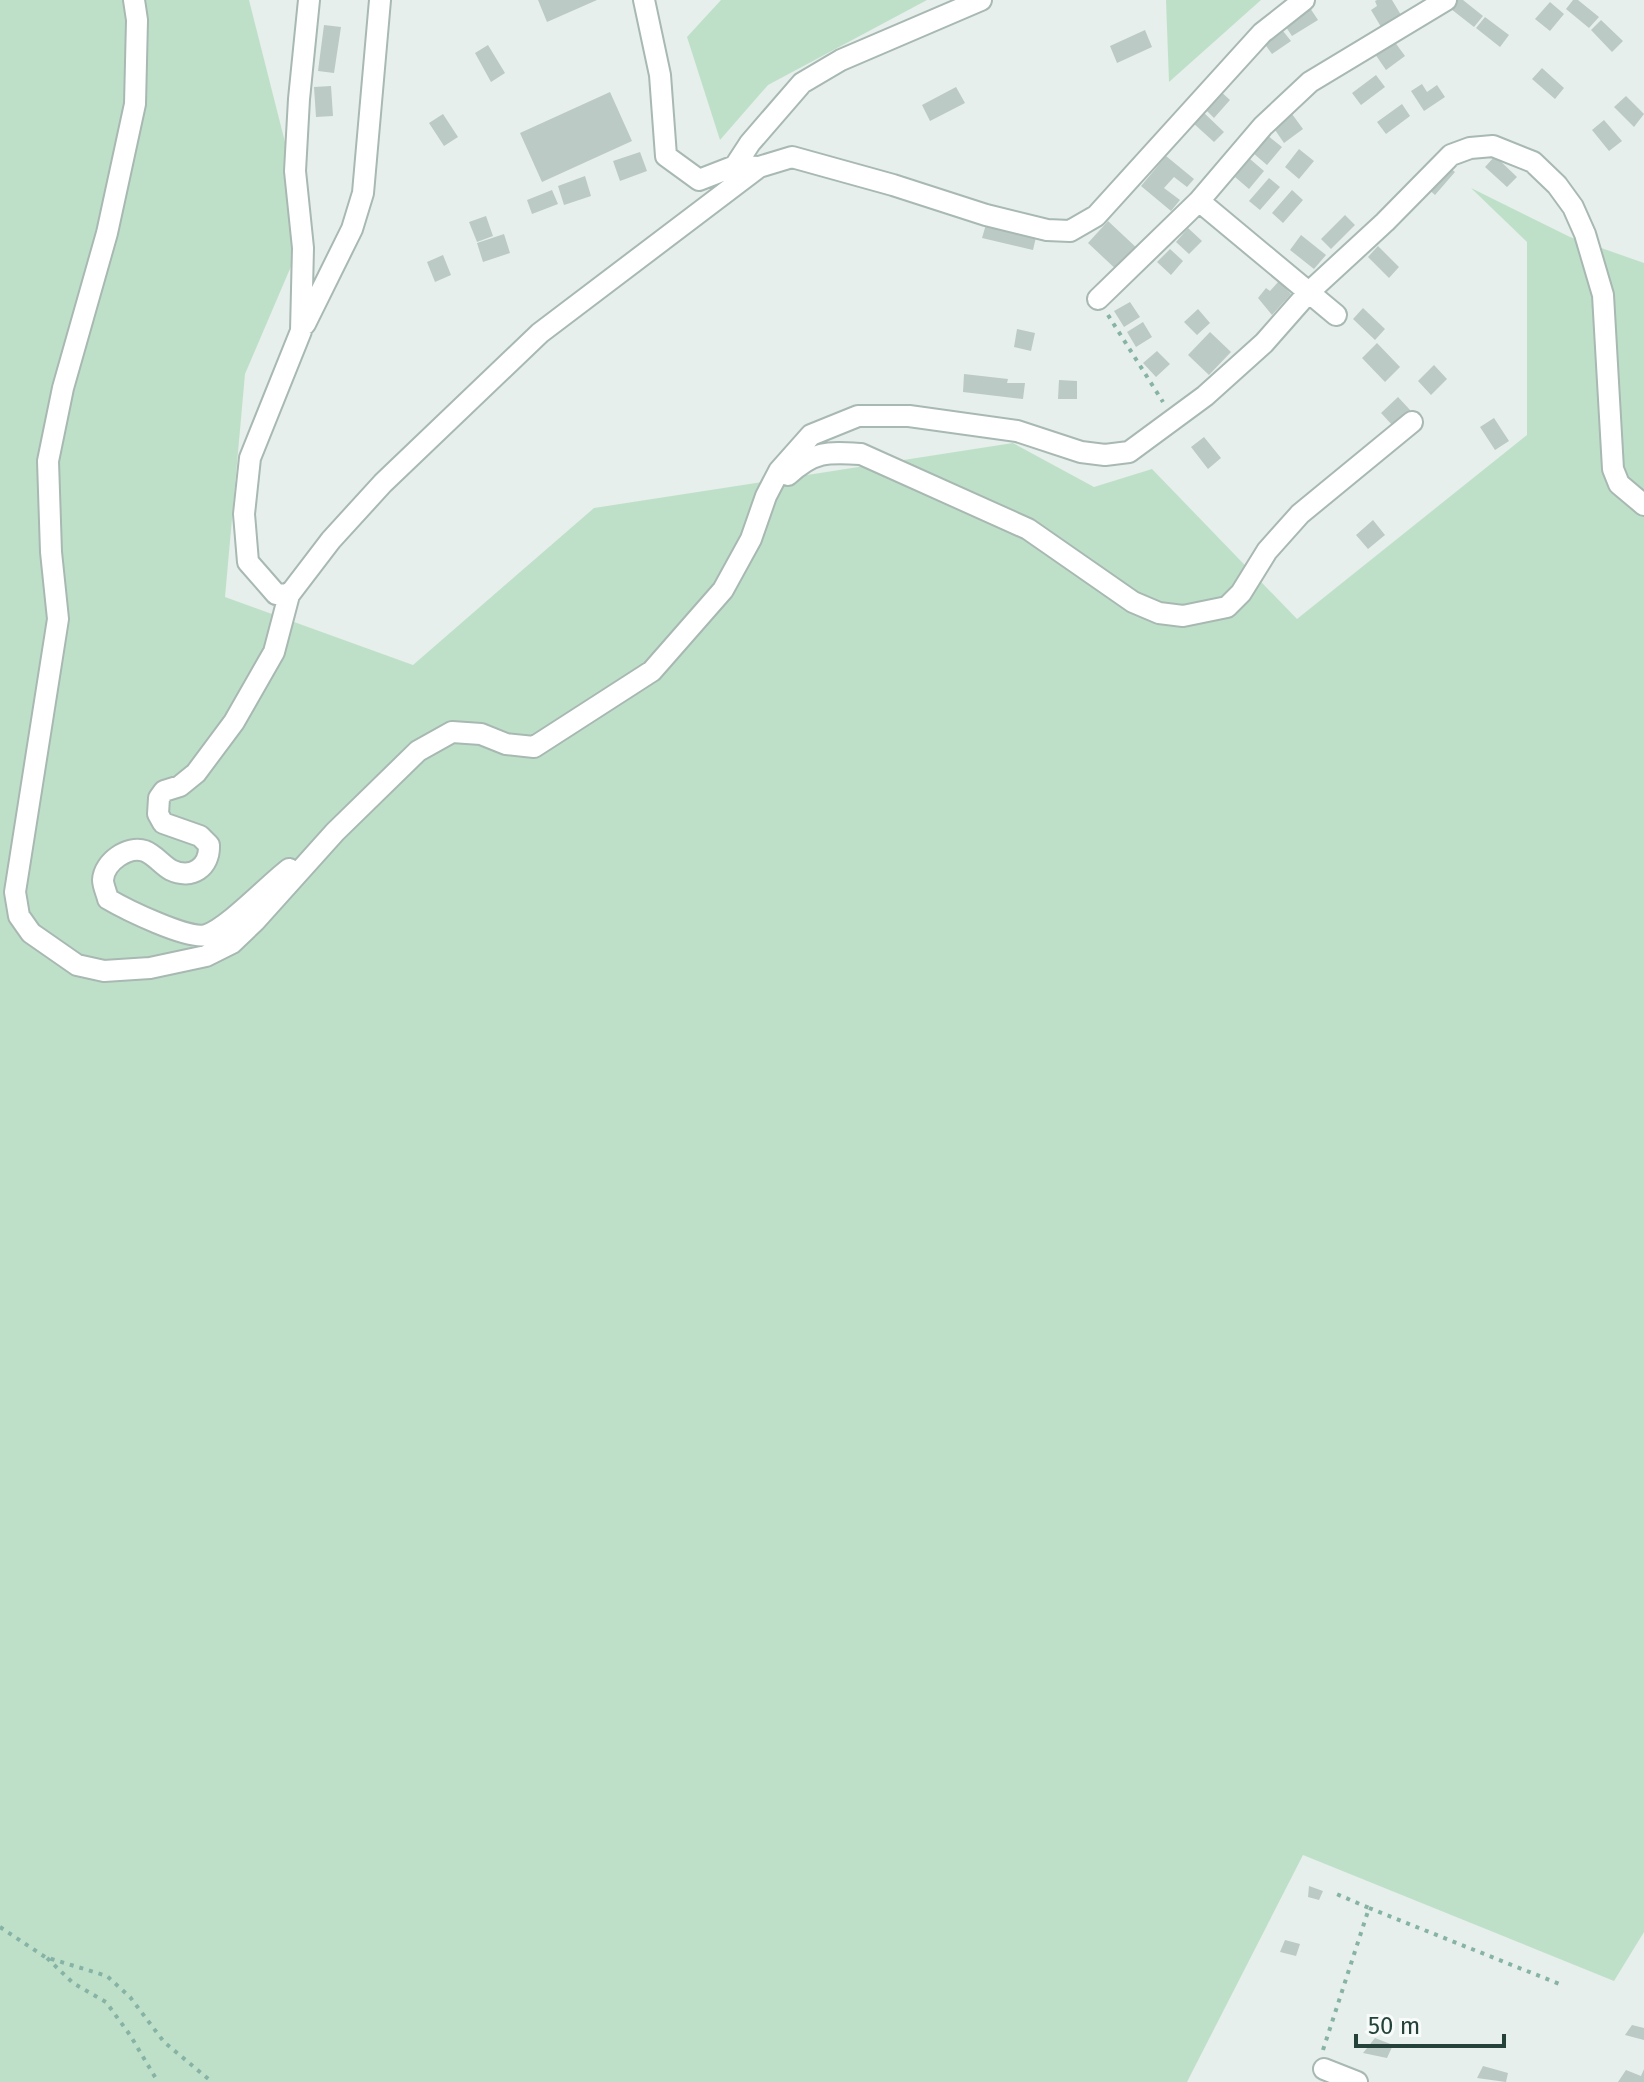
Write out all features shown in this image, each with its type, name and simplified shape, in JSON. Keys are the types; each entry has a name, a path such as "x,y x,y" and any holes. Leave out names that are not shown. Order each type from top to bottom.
{"street":[{"path":"134,0 137,20 133,118 107,233 63,388 48,461 51,552 58,619 15,892 19,916 31,933 77,965 104,971 150,968 206,956 232,943 335,832 418,751 452,732 481,734 506,744 534,747 652,671 723,590 751,539 766,496 779,471 811,435 858,416 909,416 1017,431 1081,452 1105,455 1129,452 1205,396 1264,343 1308,293 1451,155 1470,148 1493,146 1533,162 1557,185 1573,207 1585,234 1603,295 1613,469 1619,484 1644,505"},
{"path":"301,331 303,248 295,171 309,0"},
{"path":"289,595 276,594 248,562 244,514 250,458 301,331 352,229 363,193 380,0"},
{"path":"644,0 660,75 666,156 699,180 735,166 759,167 792,157 986,215 1047,230 1070,231 1096,216 1262,33 1304,0"},
{"path":"735,166 750,143 802,83 841,60 981,0"},
{"path":"1098,299 1199,201 1263,126 1310,82 1446,0"},
{"path":"335,832 263,889 224,925 205,935 134,915 108,899 103,880 110,862 127,851 143,850 172,871 191,874 202,868 209,855 209,845 200,836 163,823 156,807 164,791 180,786 196,773 234,722 274,652 289,595 331,540 383,483 540,333 759,167"},
{"path":"1199,201 1336,315"},
{"path":"766,496 803,461 816,454 861,454 1028,529 1133,602 1159,613 1183,616 1227,607 1241,593 1267,551 1300,514 1412,422"},
{"path":"1324,2069 1357,2082"}],"path":[{"path":"1098,299 1168,410 1169,424"},
{"path":"1332,1892 1562,1985"},
{"path":"1324,2069 1320,2060 1369,1908"},
{"path":"0,1927 45,1957 73,1983 106,2002 158,2082"},
{"path":"45,1957 107,1976 130,1997 164,2042 212,2082"}],"green space":[{"path":"0,0 249,0 307,229 245,374 225,597 413,665 594,508 1013,443 1094,487 1152,469 1297,619 1527,435 1527,242 1471,188 1570,237 1644,263 1644,1932 1614,1981 1303,1855 1187,2082 0,2082"},
{"path":"721,0 927,0 768,85 720,140 687,37"},
{"path":"1166,0 1261,0 1169,82"}],"building":[{"path":"538,0 597,0 547,22"},
{"path":"1377,0 1392,0 1404,20 1384,32 1371,10 1377,6"},
{"path":"1457,0 1463,0 1483,16 1474,27 1451,9"},
{"path":"1573,0 1578,0 1599,17 1589,28 1566,9"},
{"path":"1550,2 1564,14 1550,31 1535,19"},
{"path":"1310,8 1318,20 1292,36 1284,24"},
{"path":"1485,17 1509,35 1500,47 1476,28"},
{"path":"1601,20 1623,41 1612,52 1591,30"},
{"path":"324,25 341,27 334,73 318,71"},
{"path":"1279,26 1291,41 1272,54 1261,39"},
{"path":"1145,30 1152,47 1117,63 1110,46"},
{"path":"1394,41 1405,56 1386,70 1375,54"},
{"path":"488,45 505,73 491,82 475,53"},
{"path":"1542,68 1564,88 1555,99 1532,79"},
{"path":"1376,75 1385,87 1361,105 1352,93"},
{"path":"1422,84 1427,92 1437,85 1445,97 1424,111 1411,91"},
{"path":"331,86 333,116 316,117 314,87"},
{"path":"956,87 965,103 930,121 922,105"},
{"path":"1218,89 1230,100 1214,118 1202,106"},
{"path":"610,92 632,141 542,182 520,133"},
{"path":"1626,96 1644,114 1634,127 1614,107"},
{"path":"1402,104 1410,116 1386,134 1377,122"},
{"path":"1202,111 1224,132 1214,142 1192,122"},
{"path":"443,114 458,137 444,146 429,123"},
{"path":"1292,114 1303,129 1284,143 1273,127"},
{"path":"1604,120 1622,141 1609,151 1592,130"},
{"path":"1267,135 1282,147 1267,165 1253,153"},
{"path":"1299,149 1314,161 1299,179 1285,167"},
{"path":"640,152 647,171 620,181 613,161"},
{"path":"1166,156 1194,179 1187,187 1174,177 1164,188 1180,200 1171,211 1141,186"},
{"path":"1495,156 1517,177 1507,187 1485,167"},
{"path":"1250,159 1264,171 1249,189 1235,177"},
{"path":"1444,163 1455,172 1435,195 1424,185"},
{"path":"585,176 591,196 564,205 558,186"},
{"path":"1269,178 1280,187 1260,210 1249,201"},
{"path":"552,190 558,204 532,214 527,200"},
{"path":"1292,190 1303,200 1283,223 1272,213"},
{"path":"1345,215 1355,225 1331,249 1321,239"},
{"path":"486,216 493,236 477,242 469,222"},
{"path":"987,221 1037,233 1033,250 982,238"},
{"path":"1108,221 1140,251 1120,273 1088,243"},
{"path":"1188,228 1202,241 1189,254 1176,242"},
{"path":"504,234 510,253 483,262 477,243"},
{"path":"1301,235 1326,255 1314,269 1290,250"},
{"path":"1378,246 1399,267 1389,278 1368,257"},
{"path":"1170,249 1183,261 1171,275 1157,262"},
{"path":"443,255 451,275 435,282 427,262"},
{"path":"1279,281 1291,294 1272,315 1258,298 1266,288 1270,291"},
{"path":"1130,302 1140,317 1124,327 1114,311"},
{"path":"1363,308 1385,329 1375,340 1353,319"},
{"path":"1198,309 1210,323 1197,335 1184,322"},
{"path":"1143,322 1152,337 1136,347 1127,332"},
{"path":"1017,329 1035,333 1031,351 1014,347"},
{"path":"1210,332 1231,352 1209,375 1188,355"},
{"path":"1377,343 1400,367 1385,382 1362,358"},
{"path":"1157,351 1170,364 1156,377 1143,363"},
{"path":"1434,365 1447,379 1431,395 1418,381"},
{"path":"964,374 1008,379 1007,383 1025,383 1023,399 963,392"},
{"path":"1059,380 1077,381 1077,399 1058,399"},
{"path":"1398,397 1411,411 1394,427 1381,413"},
{"path":"1494,418 1509,441 1495,450 1480,427"},
{"path":"1204,437 1221,458 1208,469 1191,447"},
{"path":"1373,520 1385,535 1368,549 1356,535"},
{"path":"1309,1886 1323,1891 1319,1900 1308,1897"},
{"path":"1285,1940 1300,1944 1296,1956 1280,1952"},
{"path":"1632,2025 1644,2028 1644,2040 1625,2035"},
{"path":"1375,2038 1393,2045 1387,2058 1363,2053"},
{"path":"1483,2066 1508,2073 1506,2082 1477,2078"},
{"path":"1644,2069 1644,2082 1618,2082 1626,2070 1641,2076"}]}
